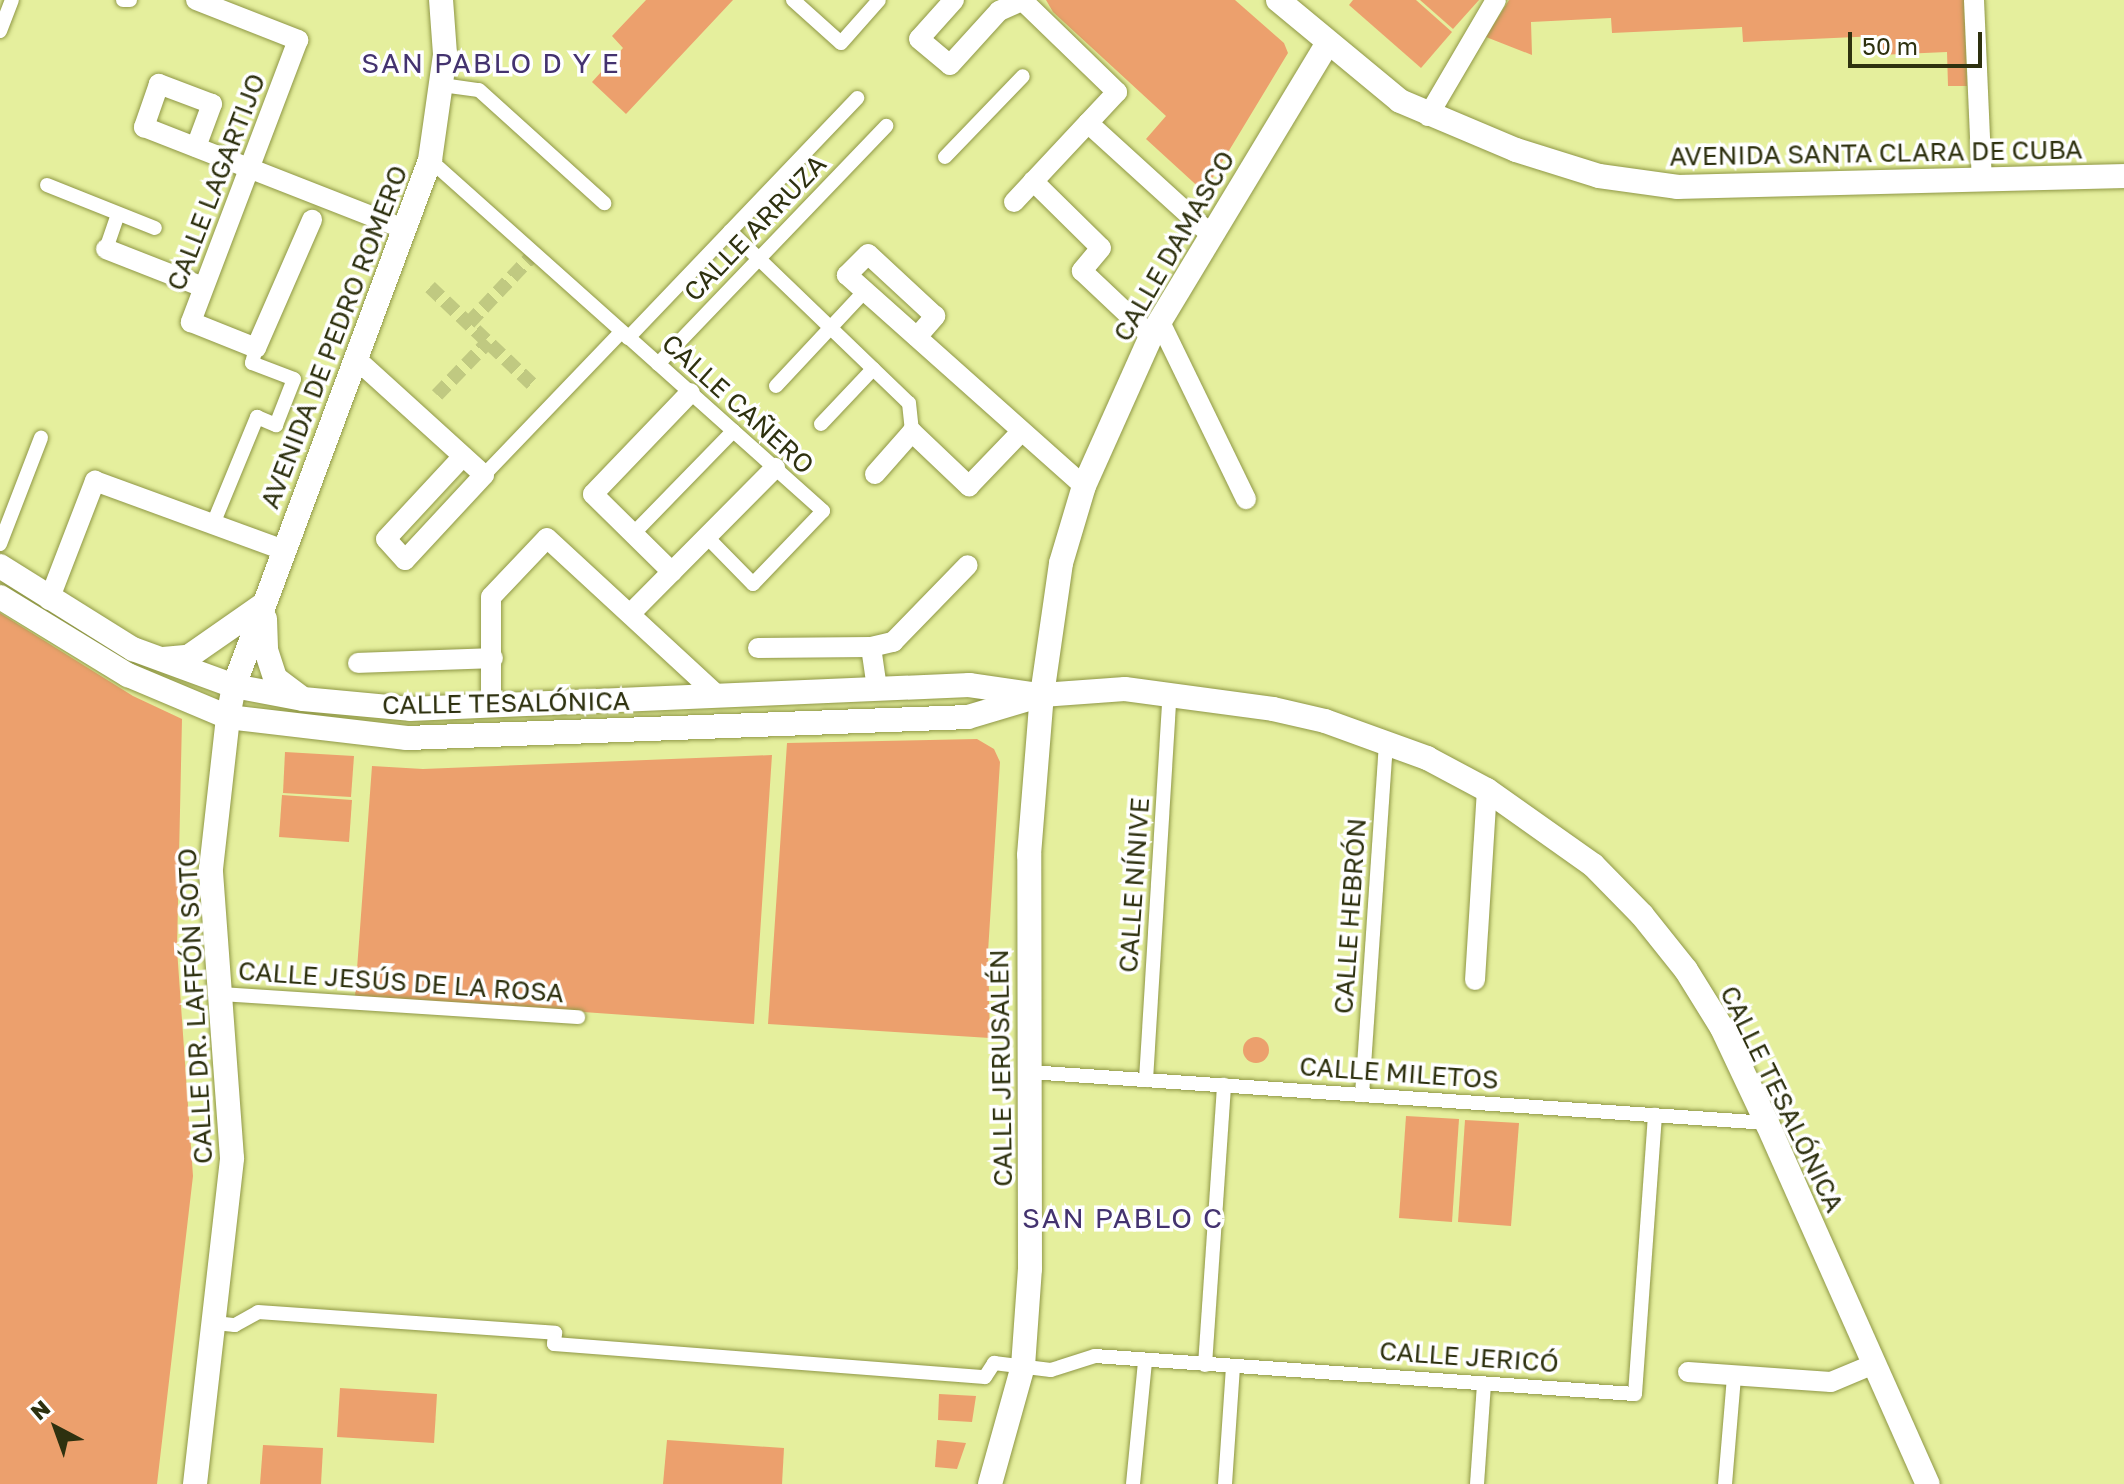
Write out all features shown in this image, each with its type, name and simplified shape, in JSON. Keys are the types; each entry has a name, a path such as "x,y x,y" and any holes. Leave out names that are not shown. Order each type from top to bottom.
{"street":[{"path":"0,31 12,0"},
{"path":"123,0 130,0"},
{"name":"CALLE LAGARTIJO","path":"196,0 298,40 246,167 191,322 256,348"},
{"name":"AVENIDA DE PEDRO ROMERO","path":"234,686 430,160 442,85 441,0"},
{"path":"793,0 841,43 879,0"},
{"path":"954,0 919,39 950,65 993,6 1024,0 1117,92 1014,202"},
{"name":"AVENIDA SANTA CLARA DE CUBA","path":"1278,0 1400,101 1428,116 1599,176 1678,187 2124,176"},
{"path":"1428,116 1496,0"},
{"path":"1974,0 1982,180"},
{"name":"CALLE DAMASCO","path":"1042,695 1061,563 1084,486 1156,329 1328,43"},
{"path":"945,157 1023,76"},
{"path":"442,85 479,90 604,203"},
{"path":"463,456 386,539 405,560 484,475 730,231 857,98"},
{"path":"1088,123 1211,235"},
{"name":"CALLE ARRUZA","path":"658,364 886,126"},
{"path":"196,147 404,229"},
{"name":"CALLE CAÑERO","path":"430,160 823,511 753,584 707,537"},
{"path":"1033,181 1101,248 1082,271 1156,329 1246,499"},
{"path":"47,185 155,228"},
{"path":"118,214 106,249 203,287"},
{"path":"213,524 257,417 276,425 294,379 252,363 312,220"},
{"path":"730,231 909,403 912,432 969,486 1020,433"},
{"path":"917,337 935,316 868,254 847,275 1020,433 1084,486"},
{"path":"776,386 865,291"},
{"path":"355,358 484,475"},
{"path":"821,424 873,369"},
{"path":"672,572 593,494 690,393"},
{"path":"633,534 733,431"},
{"path":"875,474 912,432"},
{"path":"0,544 41,438"},
{"path":"630,614 775,468"},
{"path":"36,622 49,600 95,481 284,550"},
{"path":"491,705 491,597 547,538 716,694"},
{"path":"758,648 871,647 893,642 968,565"},
{"name":"CALLE TESALÓNICA","path":"0,566 49,600 160,659 234,686 303,699 410,709 969,685 1042,695 1125,689 1273,709 1386,741 1487,790 1593,865 1642,915 1686,970 1722,1028 1767,1123 1928,1484"},
{"name":"CALLE TESALÓNICA","path":"0,597 36,622 128,675 228,717 407,738 968,717 1042,695"},
{"path":"160,659 188,657 264,604"},
{"path":"264,604 266,650 275,678 303,699"},
{"path":"871,647 877,688"},
{"path":"358,663 493,658"},
{"name":"CALLE DR. LAFFÓN SOTO","path":"195,1484 232,1158 211,869 234,686"},
{"name":"CALLE NÍNIVE","path":"1146,1080 1170,693"},
{"name":"CALLE JERUSALÉN","path":"990,1484 1023,1366 1030,1269 1029,855 1042,695"},
{"name":"CALLE HEBRÓN","path":"1362,1095 1386,741"},
{"path":"1475,980 1487,790"},
{"name":"CALLE JESÚS DE LA ROSA","path":"220,994 578,1017"},
{"name":"CALLE MILETOS","path":"1029,1072 1767,1123"},
{"path":"1205,1365 1224,1085"},
{"name":"CALLE JERICÓ","path":"215,1323 235,1325 258,1312 555,1333 554,1344 985,1377 994,1363 1051,1370 1095,1356 1635,1394 1655,1115"},
{"path":"1133,1484 1145,1361"},
{"path":"1688,1372 1831,1382 1874,1364"},
{"path":"1225,1484 1233,1367"},
{"path":"1725,1484 1734,1376"},
{"path":"1477,1484 1484,1384"}],"shaded area":[{"path":"646,0 733,0 626,114 592,82 623,48 612,36"},
{"path":"1046,0 1235,0 1284,43 1288,53 1204,192 1146,139 1166,116 1053,12"},
{"path":"1353,0 1416,0 1452,32 1421,68 1349,5"},
{"path":"1420,0 1479,0 1453,29"},
{"path":"1509,0 1964,0 1967,86 1948,86 1947,52 1879,55 1878,36 1743,42 1742,27 1612,33 1611,18 1531,22 1532,55 1486,37"},
{"path":"0,613 133,696 182,719 177,949 193,1176 157,1484 0,1484"},
{"path":"977,739 994,749 1000,762 988,952 990,1038 768,1024 787,743"},
{"path":"285,752 354,756 351,797 283,793"},
{"path":"772,755 754,1024 355,996 372,766 423,769"},
{"path":"282,795 352,800 349,842 279,837"},
{"path":"1256,1037 1265,1041 1269,1050 1265,1059 1256,1063 1247,1059 1243,1050 1247,1041"},
{"path":"1406,1116 1459,1119 1452,1222 1399,1218"},
{"path":"1465,1120 1519,1123 1511,1226 1458,1222"},
{"path":"340,1388 437,1394 434,1443 337,1437"},
{"path":"939,1394 976,1396 972,1422 938,1420"},
{"path":"667,1440 784,1448 782,1484 663,1484"},
{"path":"937,1440 966,1443 957,1469 935,1467"},
{"path":"263,1445 323,1448 321,1484 260,1484"}],"tunnel":[{"path":"469,323 531,257"},
{"path":"430,287 535,387"},
{"path":"437,395 488,342"}],"district":[{"name":"SAN PABLO D Y E","path":"491,63"},
{"name":"SAN PABLO C","path":"1123,1218"}]}
